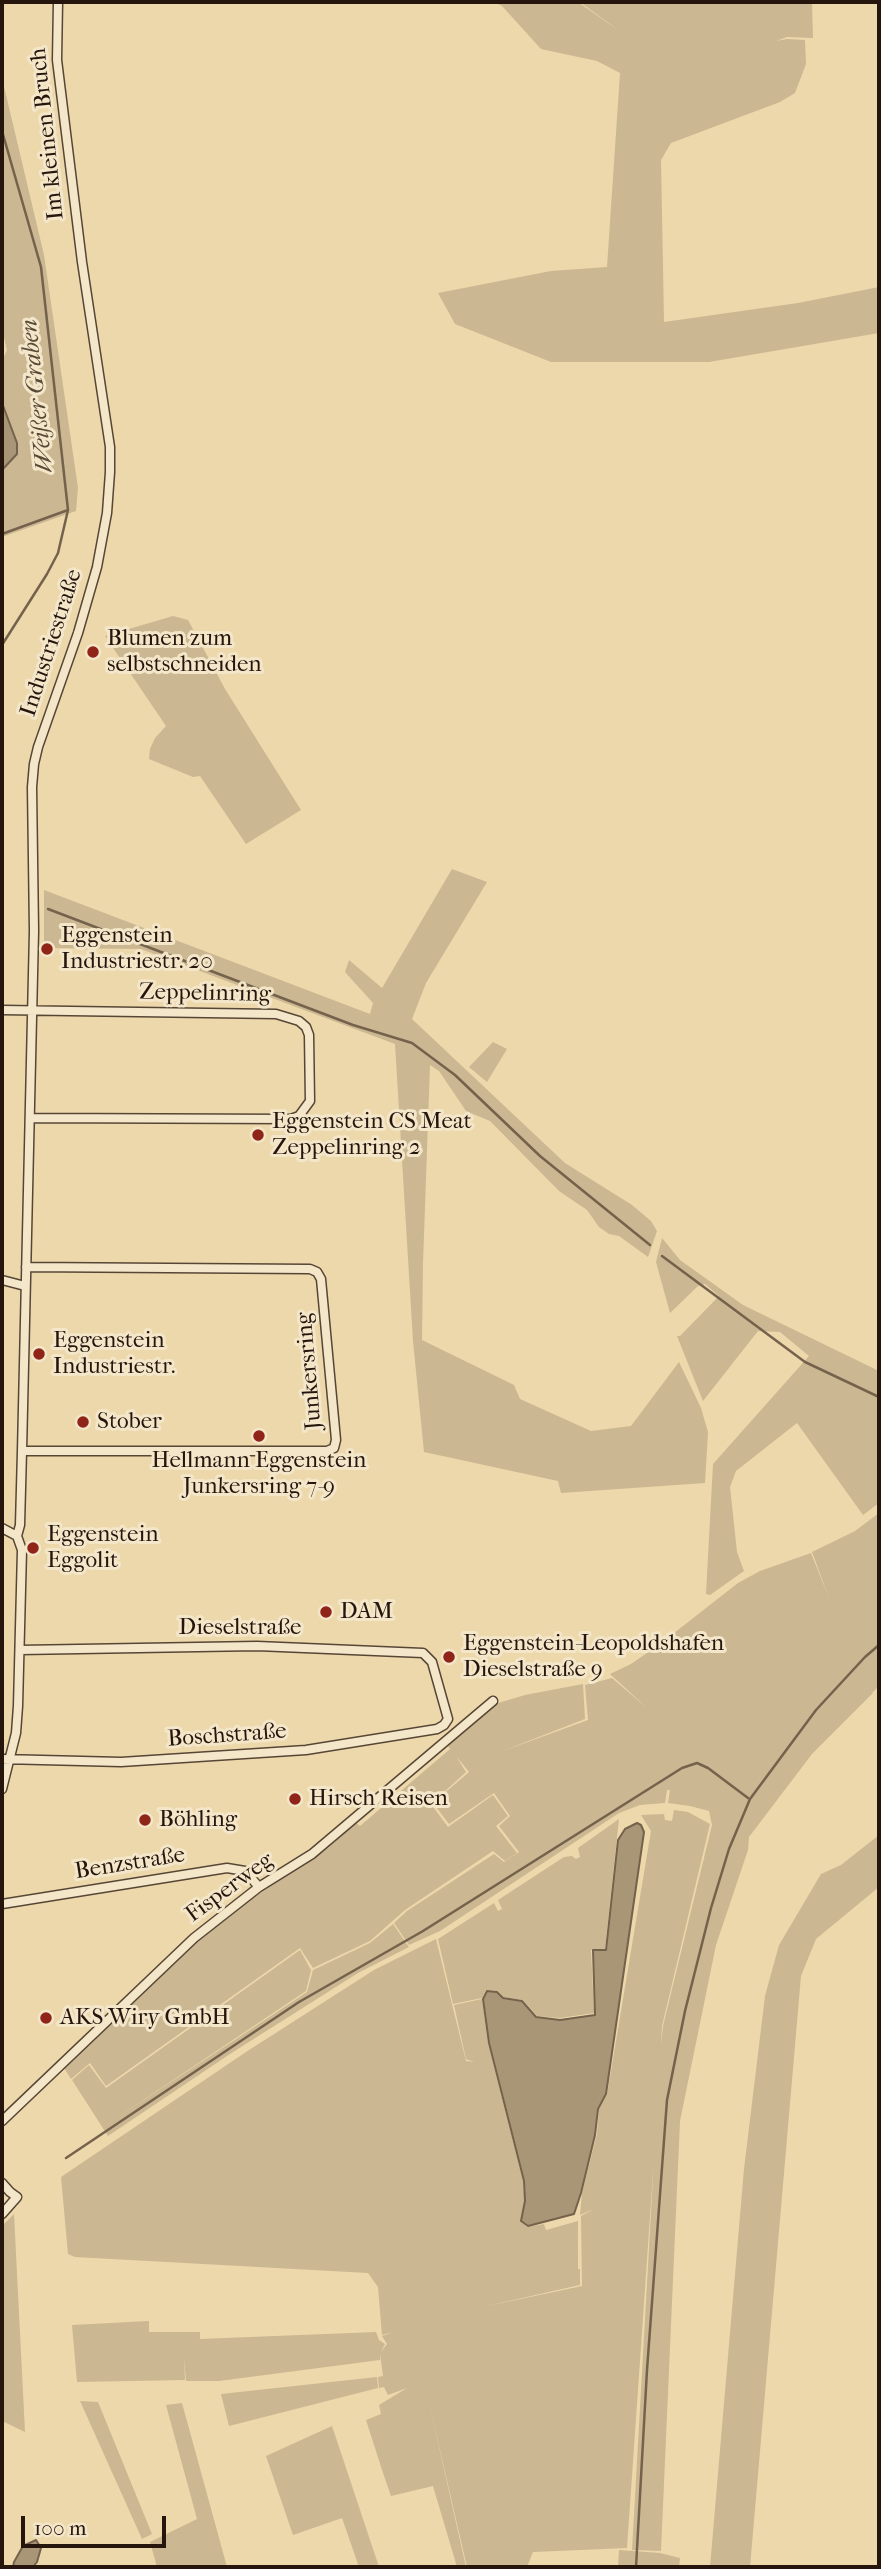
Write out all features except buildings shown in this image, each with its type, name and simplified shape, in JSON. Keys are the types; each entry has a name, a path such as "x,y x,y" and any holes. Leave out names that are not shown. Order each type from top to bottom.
{"street":[{"name":"Im kleinen Bruch","path":"58,2 57,61 82,262"},
{"name":"Industriestraße","path":"2,1789 5,1760 16,1733 20,1650 22,1550 17,1535 20,1525 30,1118 34,891 32,787 34,764 97,567 109,486 110,447 82,262"},
{"name":"Zeppelinring","path":"2,1010 276,1014 290,1017 306,1027 309,1035 310,1101 299,1116 291,1119 30,1118"},
{"name":"Junkersring","path":"22,1451 327,1451 334,1448 336,1440 321,1279 317,1272 310,1269 26,1267"},
{"path":"2,1280 25,1286"},
{"path":"2,1528 17,1535"},
{"name":"Dieselstraße","path":"20,1650 257,1646 423,1653 432,1662 448,1719 444,1725"},
{"name":"Fisperweg","path":"2,2121 194,1938 258,1887 312,1854 493,1701"},
{"name":"Boschstraße","path":"5,1760 121,1762 286,1752 437,1729 444,1725"},
{"name":"Benzstraße","path":"2,1904 227,1868 244,1871 258,1887"},
{"path":"2,2214 17,2197 3,2188"}],"shaded area":[{"path":"494,2 578,2 622,33 580,2 812,2 813,38 787,37 776,41 805,40 806,64 795,93 780,102 671,143 661,160 664,322 798,303 879,287 879,333 709,362 551,362 455,324 438,293 551,271 607,267 620,73 597,61 541,49 502,6"},
{"path":"2,78 44,255 78,488 76,511 2,537 2,470 17,453 17,443 2,403 2,361 7,350 2,329"},
{"path":"2,403 17,443 17,454 2,470"},
{"path":"173,616 188,620 225,689 301,810 246,844 200,776 193,777 149,759 155,738 166,726 105,636"},
{"path":"452,869 487,882 426,983 412,1019 565,1163 632,1205 651,1221 657,1231 648,1257 619,1236 609,1234 599,1227 587,1210 559,1191 490,1121 466,1111 439,1071 430,1065 422,1340 514,1385 520,1399 591,1431 631,1426 679,1362 701,1408 708,1432 705,1483 561,1493 558,1481 424,1452 413,1341 395,1044 141,949 44,948 44,890 370,1014 373,1003 345,972 349,960 382,988"},
{"path":"493,1042 507,1049 487,1082 469,1067"},
{"path":"662,1238 680,1260 743,1305 879,1371 879,1503 863,1515 797,1423 736,1471 730,1487 737,1552 744,1571 710,1595 706,1594 713,1464 809,1356 780,1332 758,1331 703,1401 677,1336 719,1296 705,1284 698,1286 670,1313 656,1262"},
{"path":"879,1513 879,1686 871,1691 873,1693 812,1754 749,1837 748,1850 716,1945 680,2121 661,2551 632,2550 654,2159 627,2548 533,2552 527,2567 467,2567 428,2398 466,2567 457,2567 433,2486 391,2496 366,2420 381,2414 379,2405 407,2388 388,2395 384,2387 379,2388 378,2377 383,2376 380,2354 380,2360 219,2381 186,2381 184,2357 185,2380 77,2382 72,2325 149,2321 149,2332 200,2332 200,2339 376,2332 379,2340 385,2344 381,2352 387,2344 382,2336 393,2332 382,2335 378,2287 368,2273 75,2257 68,2254 61,2177 246,2052 374,1970 436,1939 466,2061 474,2062 466,2059 454,2005 482,1999 488,2043 523,2181 525,2201 521,2222 527,2227 544,2224 546,2230 578,2221 580,2285 482,2307 582,2286 581,2216 594,2209 580,2215 582,2193 597,2134 599,2109 607,2095 651,1831 641,1815 664,1814 665,1820 672,1821 674,1810 688,1812 710,1824 662,2026 661,2045 663,2026 712,1825 709,1811 668,1803 670,1790 667,1790 665,1803 640,1805 619,1813 440,1931 409,1945 394,1923 407,1911 494,1854 504,1862 519,1852 499,1826 510,1816 494,1793 449,1824 433,1803 469,1772 456,1756 466,1772 431,1804 448,1827 493,1795 508,1816 496,1826 517,1853 505,1861 493,1851 405,1910 370,1941 313,1968 300,1948 106,2086 90,2063 71,2079 64,2068 198,1941 244,1904 328,1848 356,1823 360,1826 450,1749 448,1746 495,1704 525,1695 583,1684 585,1719 500,1752 588,1720 585,1685 612,1678 647,1708 610,1674 631,1664 660,1644 738,1583 760,1571 811,1553 829,1598 812,1552 855,1531"},
{"path":"619,1819 605,1949 591,1950 594,2013 560,2018 537,2016 523,2000 503,1997 498,1991 486,1990 482,1998 453,2004 438,1939 494,1903 498,1911 502,1909 498,1900 564,1857 580,1857 578,1848"},
{"path":"637,1823 644,1832 606,2094 598,2109 595,2135 581,2193 574,2214 528,2226 521,2221 525,2201 524,2181 489,2043 483,1999 487,1991 497,1992 503,1998 522,2001 536,2017 560,2020 595,2015 593,1950 606,1950 618,1840 625,1829"},
{"path":"879,1835 879,1887 816,1939 801,1976 750,2567 710,2567 744,2169 765,1996 779,1945 821,1874 841,1865"},
{"path":"393,1924 409,1947 358,1973 108,2136 72,2080 89,2065 106,2088 300,1950 311,1970 306,1991 106,2125 307,1992 313,1970 370,1943"},
{"path":"14,2214 25,2432 2,2421 2,2226"},
{"path":"377,2377 378,2388 229,2426 221,2394"},
{"path":"80,2401 98,2402 152,2534 142,2539"},
{"path":"182,2403 227,2567 157,2567 150,2542 197,2519 166,2405"},
{"path":"332,2426 379,2567 359,2567 342,2518 293,2535 266,2456"},
{"path":"36,2540 41,2548 33,2567 13,2567 23,2546"},
{"path":"619,2550 660,2553 680,2558 679,2567 618,2567"}],"waterway":[{"name":"Weißer Graben","path":"2,131 41,267 68,510 58,553 2,645"},
{"path":"2,534 68,510"},
{"path":"48,909 353,1025 412,1043 455,1075 540,1156 650,1245"},
{"path":"662,1256 805,1362 879,1397"},
{"path":"636,2567 667,2100 685,2011 711,1908 729,1849 750,1799 816,1710 879,1645"},
{"path":"66,2158 299,2002 423,1931 682,1768 697,1763 708,1768 748,1798"}],"place":[{"name":"Blumen zum selbstschneiden","path":"93,652"},
{"name":"Eggenstein Industriestr. 20","path":"47,949"},
{"name":"Eggenstein CS Meat Zeppelinring 2","path":"258,1135"},
{"name":"Eggenstein Industriestr.","path":"39,1354"},
{"name":"Stober","path":"83,1422"},
{"name":"Hellmann Eggenstein Junkersring 7-9","path":"259,1436"},
{"name":"Eggenstein Eggolit","path":"33,1548"},
{"name":"DAM","path":"326,1612"},
{"name":"Eggenstein-Leopoldshafen Dieselstraße 9","path":"449,1657"},
{"name":"Hirsch Reisen","path":"295,1799"},
{"name":"Böhling","path":"145,1820"},
{"name":"AKS Wiry GmbH","path":"46,2018"}]}
